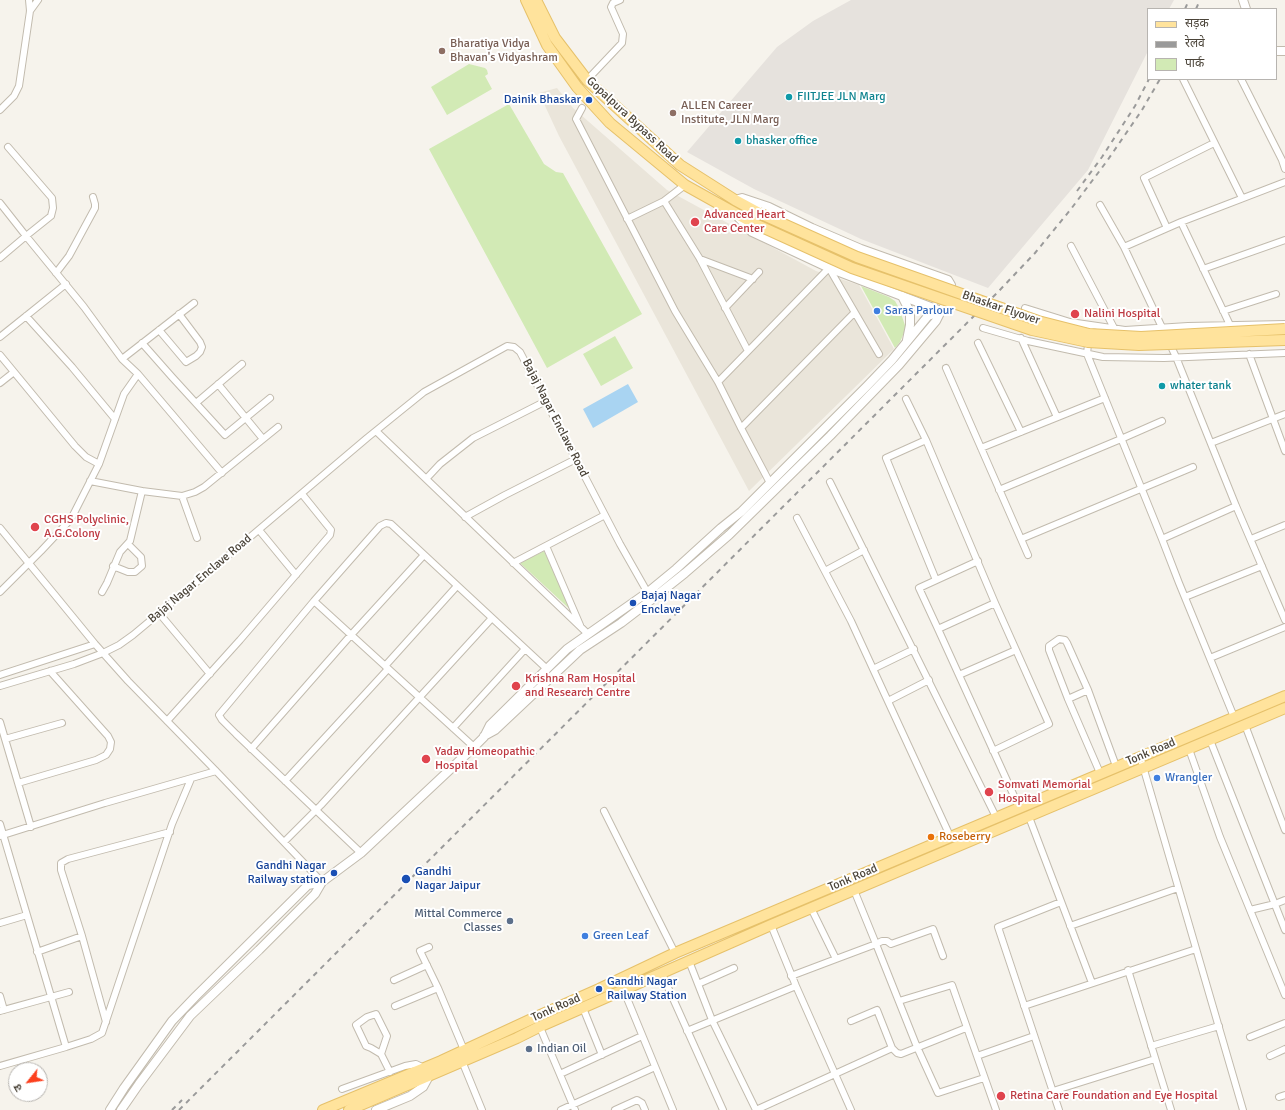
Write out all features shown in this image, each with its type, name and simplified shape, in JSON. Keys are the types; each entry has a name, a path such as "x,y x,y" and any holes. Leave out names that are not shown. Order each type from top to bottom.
{"main road":[{"name":"Gopalpura Bypass Road","path":"526,0 577,87 610,123 685,185 734,213"},
{"name":"Gopalpura Bypass Road","path":"536,0 551,41 588,80 642,132 680,165 734,200"},
{"name":"Bhaskar Flyover","path":"734,200 759,213 857,257 1038,321 1089,334 1141,337 1285,329"},
{"name":"Bhaskar Flyover","path":"734,213 852,268 1032,330 1088,342 1139,344 1285,340"},
{"name":"Tonk Road","path":"427,1072 464,1050 675,953 1285,696"},
{"name":"Tonk Road","path":"427,1072 462,1061 517,1038 771,925 1285,708"},
{"path":"349,1110 427,1072"},
{"path":"323,1110 413,1078"}],"street":[{"path":"0,110 14,96 19,86 30,10 29,0"},
{"path":"30,10 38,0"},
{"path":"588,80 622,43 623,34 611,7 613,3 620,0"},
{"path":"1183,80 1242,198"},
{"path":"1242,80 1282,160 1285,170"},
{"path":"582,108 576,119 675,311 718,382 770,482"},
{"path":"1167,228 1144,178 1214,143"},
{"path":"0,258 51,216 53,208 52,198 8,147"},
{"path":"1124,247 1181,222 1285,182"},
{"path":"627,219 664,201 685,185"},
{"path":"56,273 69,256 95,208 93,197"},
{"path":"484,737 490,725 567,649 588,634 685,573 729,535 814,452 898,365 936,321 947,303 951,285 948,280 861,249 768,207 742,198 734,200"},
{"path":"664,201 700,259 748,351"},
{"path":"0,203 66,284 122,359 138,374 222,473"},
{"path":"1100,205 1124,247 1176,357 1236,506 1285,620"},
{"path":"734,213 752,232 829,268 941,311"},
{"path":"1181,222 1230,325"},
{"path":"1203,269 1285,240"},
{"path":"1072,246 1114,328"},
{"path":"700,259 753,279"},
{"path":"718,382 829,268"},
{"path":"829,268 879,354"},
{"path":"725,308 760,272"},
{"path":"0,337 66,284"},
{"path":"1223,311 1276,294"},
{"path":"902,296 908,306 911,320 909,333 905,344"},
{"path":"122,359 194,303"},
{"path":"1025,308 1070,322 1125,330 1285,324"},
{"path":"121,1110 190,1016 315,894 322,882 360,853 484,737 496,730 580,650 621,624 676,569 741,512 867,386 892,360 928,316 941,311"},
{"path":"741,428 854,313"},
{"path":"158,330 186,362 196,356 202,347 200,342 179,314"},
{"path":"26,316 72,367 115,419"},
{"path":"1090,325 1087,354 1234,717"},
{"path":"983,328 1103,357 1176,357 1285,353"},
{"path":"1021,338 1057,417"},
{"path":"142,343 226,435 270,398"},
{"path":"978,343 1021,432"},
{"name":"Bajaj Nagar Enclave Road","path":"0,686 103,653 119,645 259,530 376,430 424,392 507,346 514,347 520,352 649,596"},
{"path":"1249,354 1285,451"},
{"path":"0,355 75,446 86,457 99,464"},
{"path":"196,403 242,364"},
{"path":"946,368 1028,555"},
{"path":"0,383 14,372"},
{"path":"0,592 71,518 99,464 124,394 138,374"},
{"path":"218,384 263,439"},
{"path":"982,448 1105,398"},
{"path":"906,399 926,440 995,603 1049,724 993,751"},
{"path":"426,479 454,452 473,438 546,401"},
{"path":"1211,443 1285,414"},
{"path":"999,490 1162,421"},
{"path":"90,481 142,491 182,496 195,492 222,473 278,427"},
{"path":"376,430 588,634"},
{"path":"926,440 886,458 936,580"},
{"path":"465,517 505,495 576,460"},
{"path":"1021,539 1193,467"},
{"path":"830,482 996,817"},
{"path":"102,592 120,552 130,541 142,491"},
{"path":"167,721 210,674 332,532 302,494"},
{"path":"182,496 197,538"},
{"path":"1162,539 1236,506"},
{"path":"513,563 605,515"},
{"path":"797,518 850,621 950,836"},
{"path":"360,853 222,720 219,714 314,601 383,524 391,524 547,669"},
{"path":"1250,539 1285,525"},
{"path":"0,528 95,644 128,681 322,882"},
{"path":"259,530 296,575"},
{"path":"113,566 128,572 135,572 142,566 141,557 128,544"},
{"path":"546,546 581,628"},
{"path":"825,571 864,550"},
{"path":"251,748 424,555"},
{"path":"978,561 919,588 1019,807"},
{"path":"1185,597 1262,566"},
{"path":"285,781 387,668 457,586"},
{"path":"314,601 474,747"},
{"path":"938,629 995,603"},
{"path":"159,613 210,674"},
{"path":"284,842 315,811 492,618"},
{"path":"1210,658 1285,627"},
{"path":"1100,773 1068,699 1049,650 1049,646 1059,639 1065,640 1068,643 1088,690 1116,766"},
{"path":"0,675 95,644"},
{"path":"453,728 525,649"},
{"path":"873,669 914,649"},
{"path":"959,675 1016,650"},
{"path":"18,783 96,760 106,756 110,749 111,742 108,736 50,671"},
{"path":"888,701 929,680"},
{"path":"1068,699 1088,690"},
{"path":"0,722 31,827"},
{"path":"5,739 62,723"},
{"path":"1244,725 1285,830"},
{"path":"1210,740 1285,930"},
{"path":"1189,749 1220,837 1285,995"},
{"path":"1140,756 1243,1110"},
{"path":"2,836 105,803 216,771"},
{"path":"0,1066 91,1039 102,1033 170,832 191,779"},
{"path":"604,811 675,953"},
{"path":"1028,817 1092,983"},
{"path":"0,824 2,836 66,1047"},
{"path":"106,1022 82,936 61,870 61,863 170,832"},
{"path":"110,1110 124,1088 177,1016 308,885 322,882"},
{"path":"1070,926 1178,888"},
{"path":"854,890 917,1047 938,1094 984,1078"},
{"path":"1250,910 1285,900"},
{"path":"1059,1110 998,927 1061,902"},
{"path":"811,908 836,959"},
{"path":"0,923 26,914"},
{"path":"771,925 791,976 851,1110"},
{"path":"791,976 882,941 887,941 891,944 933,929 943,956"},
{"path":"37,952 82,936"},
{"path":"429,947 420,951 438,988 464,1050"},
{"path":"1024,1006 1128,970 1196,949"},
{"path":"689,961 712,1020 756,1110 892,1048"},
{"path":"394,980 427,965"},
{"path":"698,984 734,968"},
{"path":"1128,970 1170,1110"},
{"path":"662,974 723,1110"},
{"path":"899,1001 952,985 996,1110"},
{"path":"687,1031 796,986"},
{"path":"395,1006 438,988"},
{"path":"624,991 673,1110"},
{"path":"0,996 2,1010 69,992"},
{"path":"583,1008 602,1055"},
{"path":"851,1021 877,1010 892,1048 897,1053 901,1054 966,1028"},
{"path":"381,1054 387,1036 376,1014 367,1017 356,1025 366,1046 381,1054 390,1072"},
{"path":"536,1017 574,1107"},
{"path":"1250,1037 1285,1023"},
{"path":"1151,1046 1219,1026"},
{"path":"560,1074 642,1036"},
{"path":"977,1056 1034,1036"},
{"path":"1270,1056 1285,1049"},
{"path":"1052,1092 1155,1059"},
{"path":"462,1061 482,1110"},
{"path":"342,1089 416,1064 427,1072 423,1087 410,1096 376,1110"},
{"path":"560,1110 574,1107 655,1067"},
{"path":"615,1110 637,1100 642,1103 645,1110"}],"shaded area":[{"path":"851,0 1174,0 1170,8 1147,8 1147,53 1088,170 988,288 861,239 754,189 687,152 777,47 813,21"},
{"path":"557,88 573,108 667,190 816,271 859,285 894,349 749,491 559,136 539,93"}],"green space":[{"path":"469,64 485,68 487,70 488,74 485,76 492,89 447,115 431,87"},
{"path":"509,104 544,164 556,172 563,173 642,314 547,368 429,149"},
{"path":"861,286 889,297 895,301 899,308 906,328 900,342 895,348"},
{"path":"615,336 633,368 601,386 583,354"},
{"path":"544,551 575,614 520,563"}],"water":[{"path":"628,384 638,402 593,428 583,409"}],"railway":[{"path":"1185,8 1189,0"},
{"path":"1196,8 1200,0"},
{"path":"1077,191 1102,157 1135,106 1148,80"},
{"path":"179,1110 997,293 1035,253 1071,209 1107,161 1142,110 1159,80"},
{"path":"172,1110 182,1100"}],"place":[{"name":"Bharatiya Vidya Bhavan's Vidyashram","path":"442,51"},
{"name":"FIITJEE JLN Marg","path":"789,97"},
{"name":"Dainik Bhaskar","path":"589,100"},
{"name":"ALLEN Career Institute, JLN Marg","path":"673,113"},
{"name":"bhasker office","path":"738,141"},
{"name":"Advanced Heart Care Center","path":"695,222"},
{"name":"Saras Parlour","path":"877,311"},
{"name":"Nalini Hospital","path":"1075,314"},
{"name":"whater tank","path":"1162,386"},
{"name":"CGHS Polyclinic, A.G.Colony","path":"35,527"},
{"name":"Bajaj Nagar Enclave","path":"633,603"},
{"name":"Krishna Ram Hospital and Research Centre","path":"516,686"},
{"name":"Yadav Homeopathic Hospital","path":"426,759"},
{"name":"Wrangler","path":"1157,778"},
{"name":"Somvati Memorial Hospital","path":"989,792"},
{"name":"Roseberry","path":"931,837"},
{"name":"Gandhi Nagar Railway station","path":"334,873"},
{"name":"Gandhi Nagar Jaipur","path":"406,879"},
{"name":"Mittal Commerce Classes","path":"510,921"},
{"name":"Green Leaf","path":"585,936"},
{"name":"Gandhi Nagar Railway Station","path":"599,989"},
{"name":"Indian Oil","path":"529,1049"},
{"name":"Retina Care Foundation and Eye Hospital","path":"1001,1096"}]}
